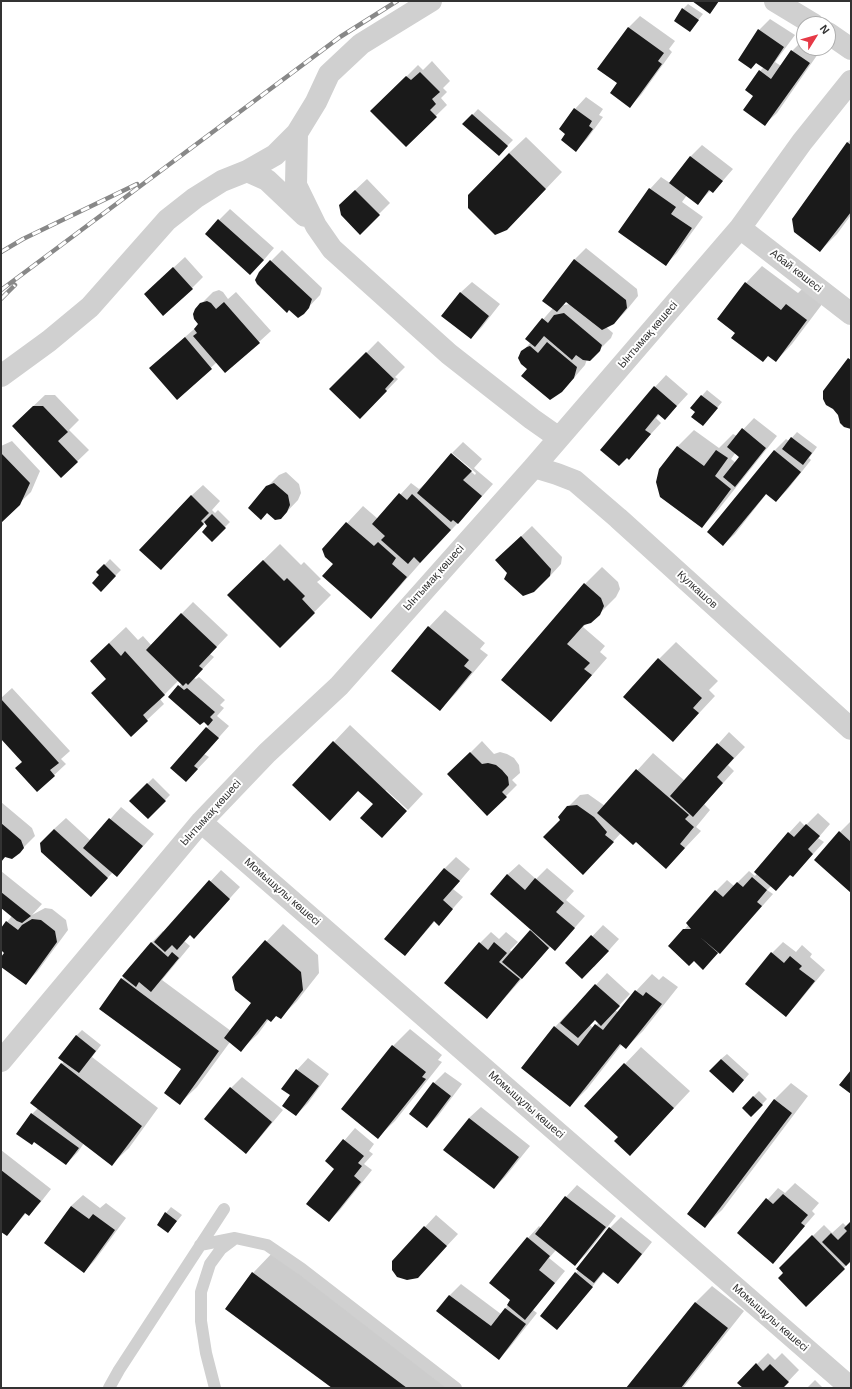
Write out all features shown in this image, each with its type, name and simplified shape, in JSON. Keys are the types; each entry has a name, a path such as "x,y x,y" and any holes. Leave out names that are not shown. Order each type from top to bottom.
{"street":[{"path":"1,376 49,341 90,307 167,220 222,181 247,171 275,155 297,133 316,102 329,74 361,44 431,1"},
{"path":"774,1 799,16"},
{"path":"836,39 851,49"},
{"name":"Ынтымақ көшесі","path":"1,1061 201,822 267,753 338,686 534,467 740,228 802,142 851,81"},
{"path":"297,133 296,185 316,226 332,249 449,354 532,419 559,438"},
{"path":"247,171 268,180 316,226"},
{"name":"Абай көшесі","path":"740,228 851,314"},
{"name":"Кулкашов","path":"534,467 575,481 618,518 851,729"},
{"name":"Момышұлы көшесі","path":"201,822 851,1388"}],"lane":[{"path":"109,1388 118,1370 224,1209"},
{"path":"200,1245 235,1238 267,1245 302,1269 456,1388"},
{"path":"215,1388 206,1354 201,1321 201,1292 210,1264 221,1249 235,1238"}],"building":[{"path":"692,1 719,1 710,14"},
{"path":"682,8 699,20 690,32 674,21"},
{"path":"628,27 664,53 658,61 662,64 630,108 610,93 617,83 597,69"},
{"path":"758,29 784,47 768,71 756,63 751,69 738,60"},
{"path":"791,50 796,53 796,56 800,56 810,63 765,126 743,110 753,96 745,90 759,70 771,79"},
{"path":"420,72 440,92 432,99 436,104 430,110 437,117 406,147 370,111 406,76 411,80"},
{"path":"574,108 592,121 589,126 593,129 576,152 561,140 565,134 559,129"},
{"path":"472,114 508,146 499,156 462,124"},
{"path":"847,142 851,145 851,212 820,252 794,232 792,219"},
{"path":"509,153 546,189 507,230 495,235 468,208 468,195"},
{"path":"690,156 723,181 713,193 709,190 698,205 669,183"},
{"path":"649,188 676,207 671,214 692,228 666,266 618,232"},
{"path":"355,190 380,215 360,235 341,215 339,205"},
{"path":"218,219 264,260 250,275 205,234"},
{"path":"574,259 626,300 627,308 614,324 602,330 566,302 557,312 542,301"},
{"path":"270,260 312,299 309,308 298,318 289,310 287,313 257,284 255,280 259,272"},
{"path":"173,267 193,289 163,316 144,294"},
{"path":"745,282 781,310 786,304 807,320 776,362 768,356 763,362 731,338 735,333 717,319"},
{"path":"460,292 489,316 471,339 441,316"},
{"path":"207,301 216,309 224,302 260,343 225,373 193,336 197,333 194,329 198,324 194,319 193,314 195,309 200,303"},
{"path":"564,313 602,345 600,351 590,361 583,360 576,355 572,360 544,336 535,347 525,339 542,318 548,323 554,315"},
{"path":"185,337 212,369 177,400 149,368"},
{"path":"547,342 577,367 574,378 562,392 550,400 521,376 527,369 521,364 518,358 521,351 530,346 538,353"},
{"path":"366,352 394,379 385,389 387,391 360,419 329,389"},
{"path":"848,358 851,360 851,429 844,427 840,423 838,415 833,409 826,405 823,399 823,391"},
{"path":"654,386 677,406 665,420 658,414 645,430 651,434 629,460 627,458 619,466 600,450"},
{"path":"701,395 718,408 703,426 691,417 695,412 690,408"},
{"path":"33,406 43,406 68,432 58,441 78,462 61,478 12,426"},
{"path":"742,428 766,448 735,487 723,477 739,457 727,447"},
{"path":"791,437 812,453 803,465 782,449"},
{"path":"677,446 704,466 716,450 728,458 715,476 731,489 702,528 660,497 656,482 659,469"},
{"path":"774,450 801,472 776,502 766,494 723,546 707,532"},
{"path":"1,453 30,483 20,505 1,523"},
{"path":"451,453 472,471 463,480 482,496 458,524 453,520 451,522 417,493"},
{"path":"274,483 288,495 290,505 287,512 281,519 275,520 267,513 261,520 248,508 266,486"},
{"path":"399,493 407,500 412,494 451,530 420,563 414,557 408,564 381,540 385,536 372,524"},
{"path":"191,495 209,513 201,521 204,524 161,570 139,550"},
{"path":"212,514 226,528 212,542 202,532 207,526 204,522"},
{"path":"346,522 374,546 378,542 396,558 392,564 407,577 371,619 322,576 333,564 325,557 322,549"},
{"path":"521,536 551,569 550,576 534,592 523,596 504,579 507,573 495,560"},
{"path":"263,560 284,581 287,578 305,596 302,599 315,613 280,648 227,595"},
{"path":"104,564 116,576 101,592 92,583 99,575 96,572"},
{"path":"584,583 601,598 604,606 600,615 591,623 584,625 567,644 590,663 584,669 592,675 551,722 501,680"},
{"path":"181,613 217,647 199,666 203,669 188,685 186,683 183,686 146,650"},
{"path":"428,626 469,660 464,666 472,672 440,711 391,671"},
{"path":"109,643 121,656 125,651 165,695 143,715 148,721 131,737 91,693 106,679 90,661"},
{"path":"658,658 702,698 693,708 699,713 673,742 623,697"},
{"path":"178,685 184,690 187,688 215,712 210,717 213,720 208,726 204,722 200,725 168,697"},
{"path":"1,699 59,763 50,770 55,776 37,792 15,768 22,762 1,739"},
{"path":"206,727 219,738 194,766 198,769 186,782 170,768"},
{"path":"333,741 407,811 382,838 360,818 373,804 358,791 330,821 292,785"},
{"path":"717,743 734,758 717,777 723,783 693,817 670,796"},
{"path":"470,752 482,764 488,763 496,765 508,777 509,785 502,792 507,797 487,816 447,774"},
{"path":"636,769 689,815 685,819 694,827 680,844 685,848 666,869 636,842 633,845 597,813"},
{"path":"147,783 166,801 148,819 129,801"},
{"path":"577,805 594,817 607,832 605,835 614,842 583,875 543,837 560,820 558,817 567,806"},
{"path":"109,818 143,846 117,877 83,848"},
{"path":"1,823 21,840 24,848 12,859 5,857 1,862"},
{"path":"806,824 820,836 808,849 813,854 793,877 790,875 776,891 754,872 788,832 794,837"},
{"path":"54,829 108,878 91,897 41,852 40,843"},
{"path":"839,831 851,842 851,893 814,860"},
{"path":"444,868 460,881 443,900 453,909 439,926 434,921 405,956 384,939"},
{"path":"507,874 525,890 535,878 564,903 556,912 575,928 555,951 490,894"},
{"path":"752,877 767,890 757,902 762,906 720,954 700,937 718,953 703,970 694,961 689,966 668,946 683,929 691,929 686,923 715,890 723,897 737,882 743,887"},
{"path":"209,880 230,899 194,939 190,935 177,950 172,945 165,952 154,942"},
{"path":"1,892 31,916 22,923 17,921 1,908"},
{"path":"32,919 41,920 55,931 57,942 26,985 1,967 1,957 4,953 1,950 1,928 6,921 18,930 22,925"},
{"path":"530,930 549,948 522,979 502,962"},
{"path":"591,935 609,951 582,979 565,963"},
{"path":"265,940 301,972 303,990 281,1019 276,1016 271,1022 267,1019 241,1052 224,1038 251,1003 235,990 232,977"},
{"path":"151,942 168,957 172,952 179,958 151,992 139,982 136,987 122,976"},
{"path":"479,942 488,950 494,942 507,953 499,962 520,979 487,1019 444,983"},
{"path":"771,952 784,963 790,956 802,966 799,969 815,981 786,1017 745,984"},
{"path":"121,978 219,1051 180,1105 164,1093 181,1069 99,1009"},
{"path":"595,984 620,1006 601,1026 595,1020 578,1038 560,1023"},
{"path":"635,990 643,996 646,992 662,1004 626,1049 620,1044 570,1107 521,1068 554,1026 578,1046 595,1024 603,1030"},
{"path":"76,1035 96,1051 79,1073 58,1058"},
{"path":"392,1045 426,1072 422,1077 426,1079 378,1139 341,1109"},
{"path":"721,1059 744,1080 733,1093 709,1071"},
{"path":"61,1063 142,1126 112,1166 30,1103"},
{"path":"624,1063 674,1108 630,1156 614,1141 618,1137 584,1106"},
{"path":"296,1069 319,1086 296,1116 282,1106 290,1095 281,1089"},
{"path":"851,1070 851,1094 839,1085"},
{"path":"433,1082 451,1096 427,1128 409,1114"},
{"path":"230,1087 272,1122 246,1154 204,1119"},
{"path":"753,1096 763,1105 751,1117 742,1108"},
{"path":"774,1099 792,1113 705,1228 687,1214"},
{"path":"31,1113 79,1148 66,1165 34,1142 32,1145 16,1134"},
{"path":"469,1118 519,1157 494,1189 443,1150"},
{"path":"343,1139 364,1156 358,1163 362,1166 354,1176 361,1182 329,1222 306,1204 334,1169 325,1161"},
{"path":"1,1170 41,1201 29,1216 25,1213 7,1236 1,1232"},
{"path":"783,1194 808,1215 801,1223 805,1226 773,1264 737,1233 766,1198 773,1204"},
{"path":"565,1196 606,1227 575,1266 535,1234"},
{"path":"71,1206 89,1219 93,1214 115,1230 84,1273 44,1243"},
{"path":"165,1212 177,1221 168,1233 157,1225"},
{"path":"851,1221 851,1261 846,1266 822,1242 831,1233 838,1240 847,1231 844,1228"},
{"path":"424,1226 447,1246 418,1278 407,1280 397,1277 392,1270 392,1261"},
{"path":"609,1227 642,1254 618,1284 603,1272 594,1283 576,1269"},
{"path":"812,1235 845,1269 806,1307 778,1278 783,1273 779,1268"},
{"path":"527,1237 550,1256 539,1270 555,1283 525,1320 507,1305 510,1300 489,1283"},
{"path":"252,1272 407,1388 332,1388 225,1309"},
{"path":"575,1272 593,1287 557,1330 540,1316"},
{"path":"449,1295 491,1326 505,1308 526,1324 499,1360 436,1311"},
{"path":"695,1302 728,1328 681,1388 626,1388"},
{"path":"756,1363 763,1371 770,1364 789,1382 783,1388 743,1388 737,1383"}],"railway":[{"path":"1,290 340,37 397,1"},
{"path":"1,252 23,239 137,184"},
{"path":"1,299 15,285"}]}
